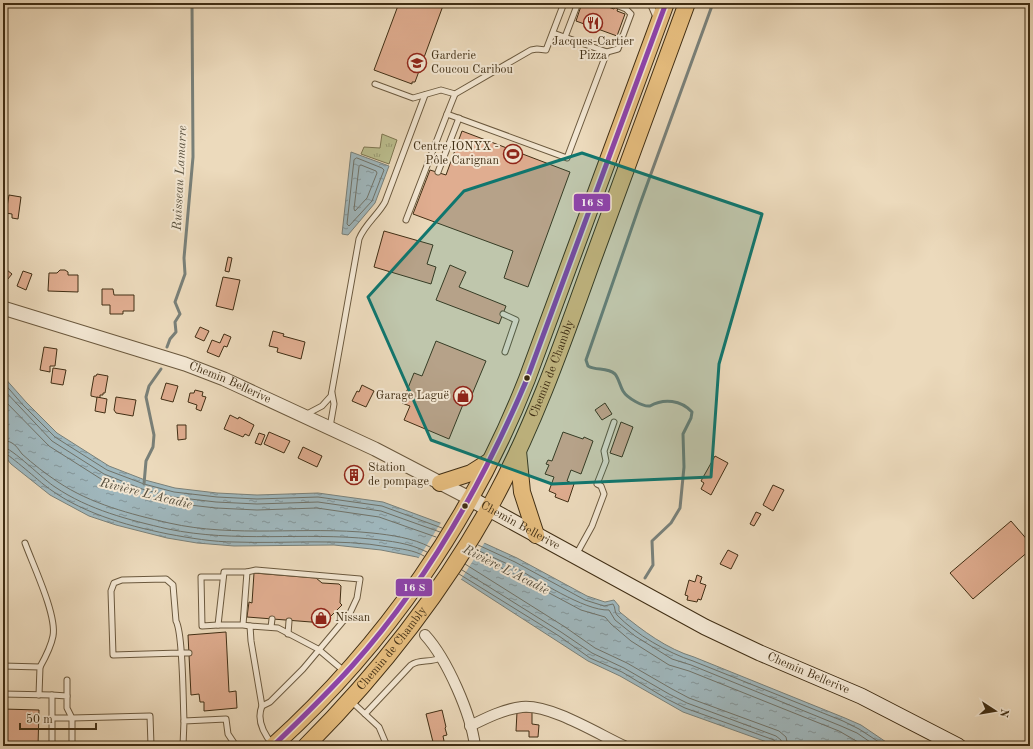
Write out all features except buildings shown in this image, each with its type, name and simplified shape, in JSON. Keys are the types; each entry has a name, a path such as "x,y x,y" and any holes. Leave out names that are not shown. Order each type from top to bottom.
{"main road":[{"name":"Chemin de Chambly","path":"273,746 316,706 346,674 391,620 428,567 471,499 491,460 527,379 666,3"},
{"name":"Chemin de Chambly","path":"306,746 350,700 399,641 446,577 488,509 518,451 558,355 687,3"},
{"path":"518,451 522,492 536,535"},
{"path":"440,483 471,473 491,460"},
{"name":"Chemin Bellerive","path":"471,499 705,627 755,651 861,696 958,746"}],"street":[{"name":"Chemin Bellerive","path":"3,308 202,369 304,415 471,499"},
{"path":"426,635 442,657 449,671 470,726 474,746"},
{"path":"470,726 511,709 530,706 548,711 624,746"}],"lane":[{"path":"406,220 455,94 531,50 537,48 546,50 564,3"},
{"path":"565,37 578,3"},
{"path":"553,33 607,52 616,51 620,48 632,16 629,11 611,3"},
{"path":"650,3 659,23"},
{"path":"447,114 567,158 607,52"},
{"path":"375,84 413,98 441,90 455,94"},
{"path":"329,428 334,404 332,392 359,239 364,229 381,211 425,95"},
{"path":"438,172 459,118"},
{"path":"503,314 516,320 505,352"},
{"path":"304,415 326,402 332,392"},
{"path":"576,556 592,526 604,494 601,486 597,484 606,461 604,451 614,422"},
{"path":"25,543 49,604 54,626 52,643 40,668 40,695"},
{"path":"218,625 224,572 294,573 360,579 359,593 353,608 303,669 270,702 262,706"},
{"path":"243,625 247,572"},
{"path":"223,577 201,577 202,626 243,625 278,628 318,649 346,674"},
{"path":"183,746 184,721 180,653 178,626 176,621 175,590 171,581 166,579 122,580 114,583 111,591 113,655 180,653 189,653"},
{"path":"271,627 272,619"},
{"path":"288,634 289,620"},
{"path":"250,626 251,641 262,706 259,714 260,722 266,737 273,746"},
{"path":"366,714 411,665 418,662 432,662 442,657"},
{"path":"3,666 40,668"},
{"path":"67,680 67,708 72,718 72,746"},
{"path":"3,694 67,696"},
{"path":"52,696 52,746"},
{"path":"350,700 379,727 387,746"},
{"path":"52,718 150,716 151,746 137,746"},
{"path":"184,721 226,719 228,734 236,746"}],"highlighted area":[{"path":"582,153 762,214 719,364 711,477 552,484 431,440 368,297 464,191"}],"green space":[{"path":"382,134 397,140 389,164 361,154 364,147 380,148"}],"water":[{"path":"351,152 389,166 375,203 348,235 342,234"},
{"name":"Rivière L'Acadie","path":"3,376 57,433 109,466 145,480 175,488 217,493 257,495 318,493 383,502 440,523 517,558 587,596 605,602 614,600 619,606 619,611 621,613 647,633 674,649 861,725 892,746 778,746 683,712 620,676 588,661 461,579 417,557 381,550 334,545 234,546 197,543 167,538 116,525 89,516 50,495 11,464 3,454"}],"pier":[{"path":"442,521 485,542 460,581 418,559"}],"waterway":[{"name":"Ruisseau Lamarre","path":"167,347 170,339 176,332 175,322 180,314 175,302 185,274 184,258 193,157 192,3"},
{"path":"645,578 653,565 652,541 671,523 680,508 684,467 683,434 691,418 692,412 683,405 667,401 655,403 650,406 639,404 625,394 615,374 609,370 588,366 586,360 640,204 713,3"},
{"name":"Ruisseau Lamarre","path":"144,484 146,461 153,447 154,435 146,397 149,386 161,369"}],"transit line":[{"path":"273,746 333,687 352,666 405,600 429,566 451,530 492,456 527,379 666,3"}],"place":[{"name":"Jacques-Cartier Pizza","path":"593,23"},
{"name":"Garderie Coucou Caribou","path":"417,63"},
{"name":"Centre IONYX - Pôle Carignan","path":"513,154"},
{"name":"Garage Laguë","path":"463,396"},
{"name":"Station de pompage","path":"354,475"},
{"name":"Nissan","path":"321,618"}]}
